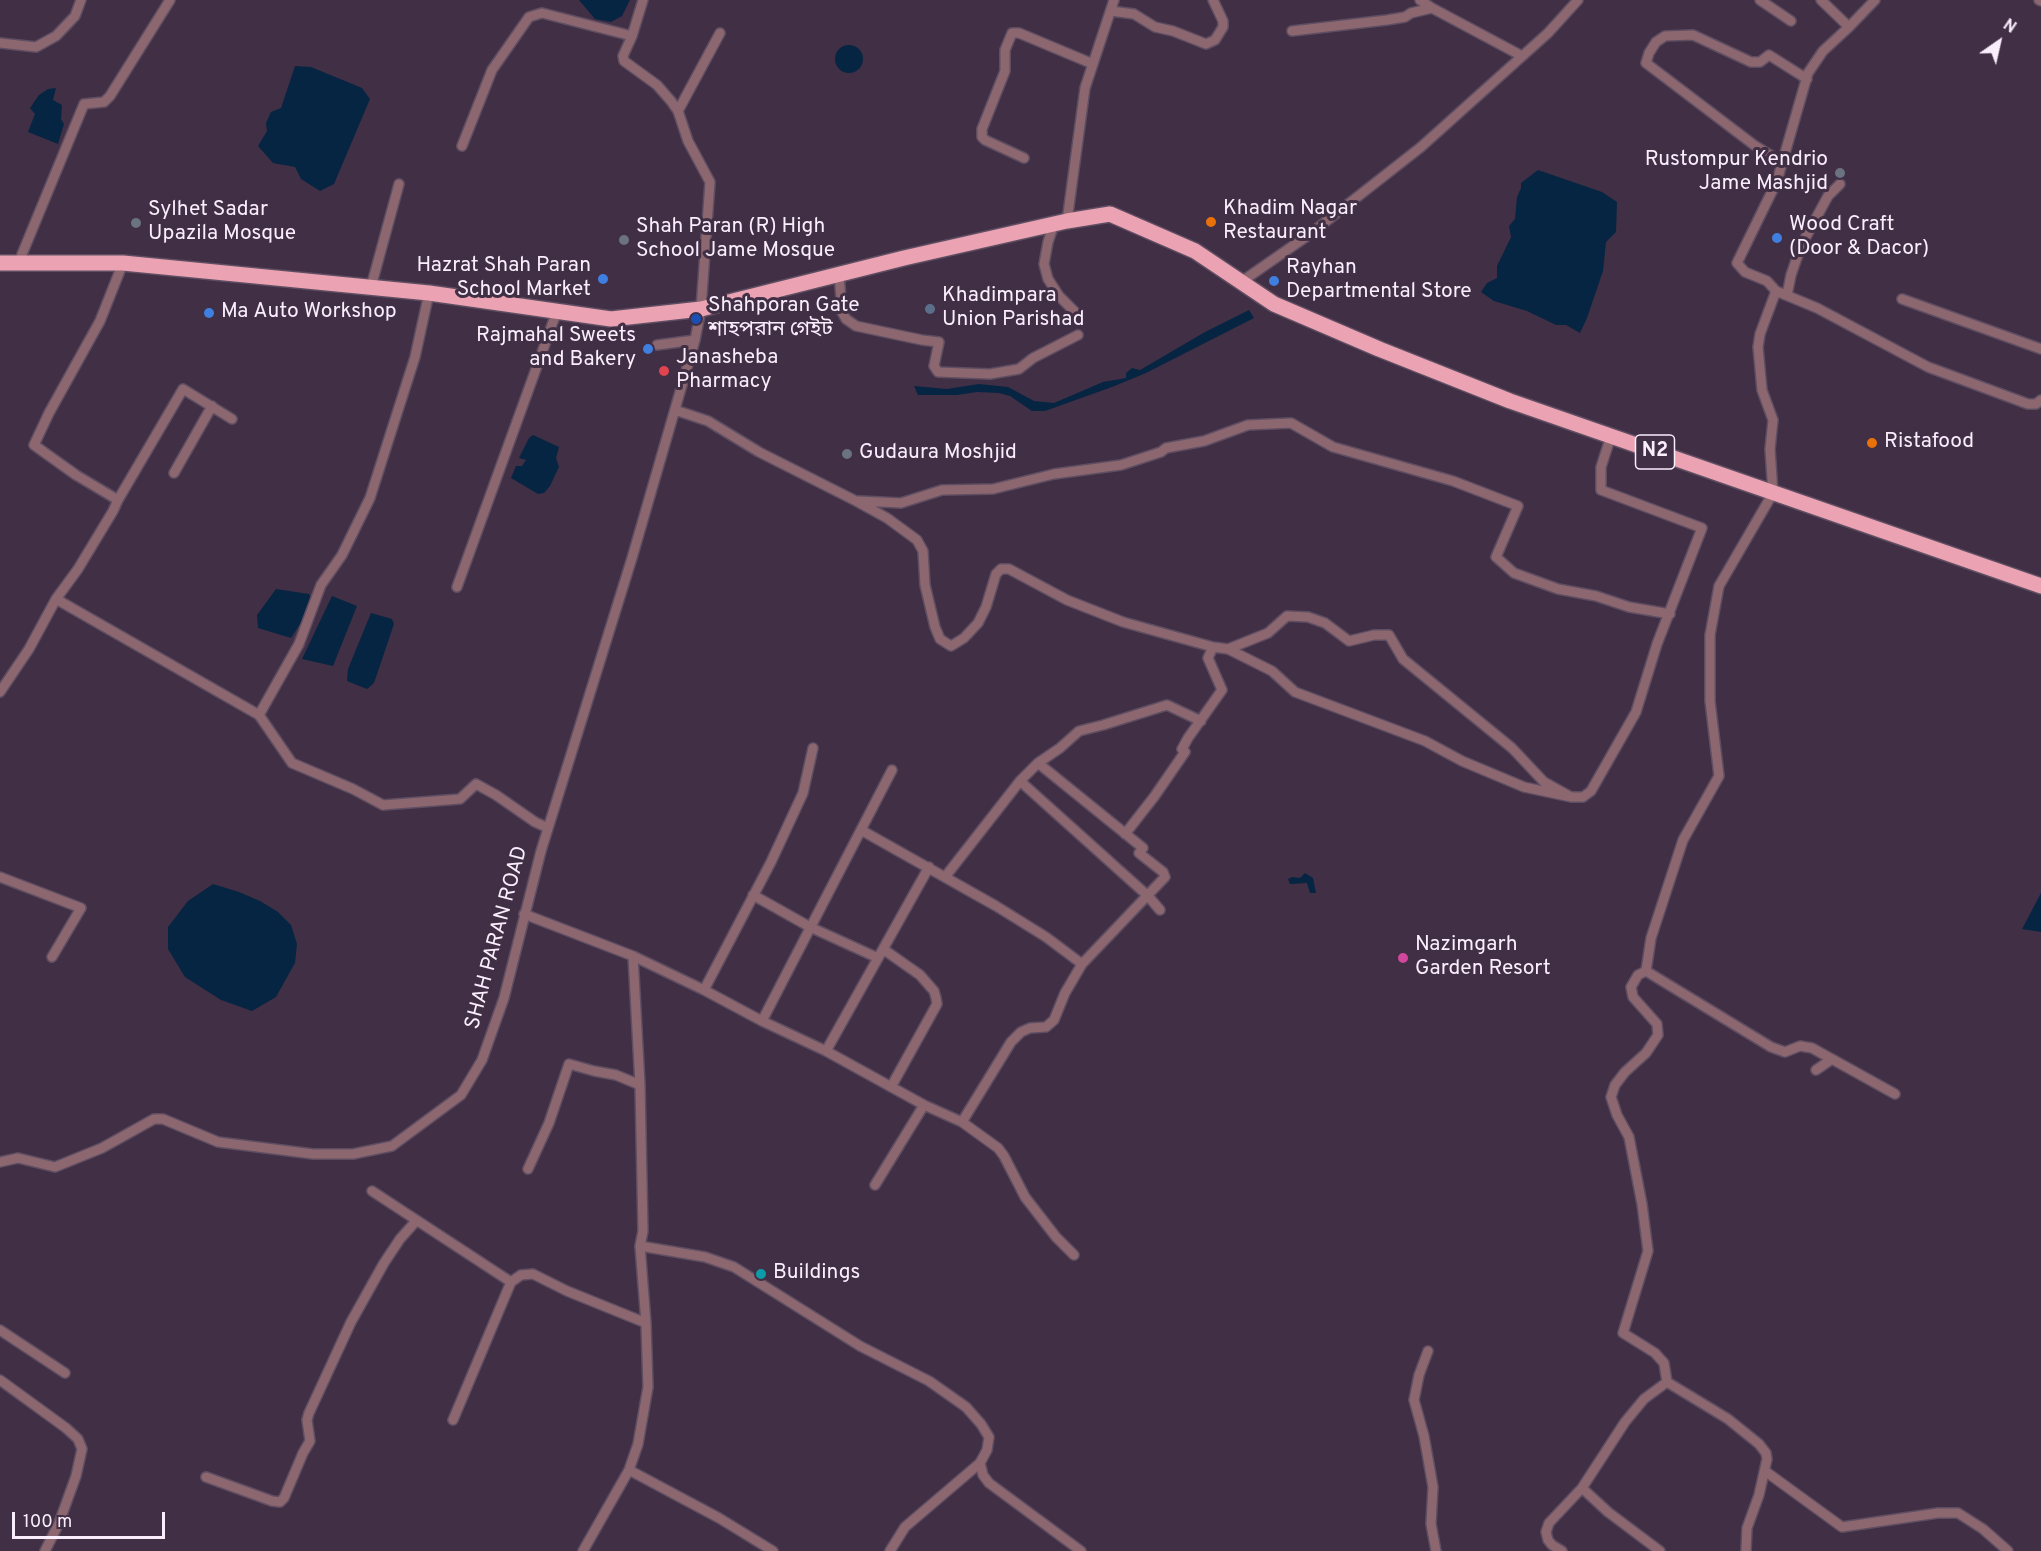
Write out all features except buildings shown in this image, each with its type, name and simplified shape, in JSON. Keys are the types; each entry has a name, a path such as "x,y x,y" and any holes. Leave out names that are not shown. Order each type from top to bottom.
{"highway":[{"name":"N2","path":"0,263 123,263 429,293 611,319 700,309 1060,222 1110,214 1195,251 1274,304 1379,349 1510,401 2041,586"}],"street":[{"path":"0,43 36,47 56,36 75,16 81,0"},
{"path":"18,264 84,104 104,102 110,96 170,0"},
{"path":"643,0 632,36 622,56 624,62 657,85 678,111 720,33"},
{"path":"1080,317 1059,296 1048,279 1044,264 1048,242 1060,222 1085,88 1114,0"},
{"path":"1111,10 1134,14 1155,27 1173,31 1206,44 1215,40 1223,27 1223,21 1213,0"},
{"path":"1420,0 1522,56"},
{"path":"1246,285 1421,147 1548,33 1578,0"},
{"path":"1760,0 1791,21"},
{"path":"1821,0 1849,27"},
{"path":"1875,0 1822,51 1807,79 1777,181 1737,263 1745,272 1767,281 1776,291 1818,309 1928,367 2028,404 2036,404 2041,400"},
{"path":"1292,31 1387,20 1432,8"},
{"path":"462,146 492,70 528,17 542,13 632,36"},
{"path":"1024,158 982,137 982,129 1005,70 1005,50 1012,33 1019,33 1093,64"},
{"path":"1783,162 1754,145 1646,63 1656,42 1665,36 1694,35 1752,62 1760,62 1766,55 1770,55 1807,79"},
{"name":"SHAH PARAN ROAD","path":"0,1162 18,1158 55,1167 102,1148 154,1119 163,1119 218,1142 313,1154 353,1154 392,1146 460,1095 482,1060 504,998 548,828 695,340 700,309 710,182 688,141 678,111"},
{"path":"371,287 399,184"},
{"path":"1787,295 1801,246 1827,196 1840,184"},
{"path":"118,500 76,475 34,445 100,321 123,263"},
{"path":"839,274 842,312 846,319 856,326 939,342 934,366 938,372 990,374 1019,369 1032,358 1078,335"},
{"path":"1646,971 1651,938 1683,840 1719,776 1710,701 1710,635 1719,586 1773,493 1770,448 1773,420 1762,390 1758,347 1760,334 1776,291"},
{"path":"260,715 299,644 321,585 342,555 369,498 415,357 429,293"},
{"path":"1902,298 2041,349"},
{"path":"457,587 557,311"},
{"path":"657,345 695,340"},
{"path":"0,692 29,650 56,599 78,569 183,389 232,419"},
{"path":"174,473 212,406"},
{"path":"675,410 708,422 759,452 856,501 887,518 917,540 922,551 925,585 935,627 940,639 951,646 964,638 978,623 986,607 996,574 1001,569 1009,569 1067,600 1123,622 1228,649 1272,672 1295,692 1425,741 1462,761 1524,787 1571,797 1583,797 1592,790 1636,712 1657,644 1702,528 1601,490 1601,467 1611,436"},
{"path":"856,501 901,503 942,490 993,489 1054,474 1120,465 1161,452 1166,448 1204,441 1248,425 1291,423 1333,447 1453,481 1518,506 1496,557 1514,573 1558,589 1596,596 1629,607 1670,614"},
{"path":"56,599 260,715 292,763 353,789 383,805 460,799 476,784 548,828"},
{"path":"1228,649 1268,633 1287,616 1308,617 1325,623 1349,641 1374,635 1389,635 1403,659 1512,748 1544,782 1571,797"},
{"path":"1125,834 1182,757 1185,752 1182,749 1222,690 1208,658 1213,647"},
{"path":"945,877 1020,781 1038,763 1079,731 1167,705 1201,721"},
{"path":"704,990 803,793 813,748"},
{"path":"962,1122 1011,1042 1021,1032 1030,1028 1046,1027 1054,1020 1065,993 1082,964 1165,877 1139,852 1143,848 1038,763"},
{"path":"762,1021 892,770"},
{"path":"1020,781 1148,896 1160,910"},
{"path":"861,830 929,867 1047,937 1082,964"},
{"path":"826,1051 929,867"},
{"path":"0,877 81,908 52,957"},
{"path":"753,895 810,927 878,958"},
{"path":"524,914 633,956 826,1051 924,1105 962,1122 998,1148 1025,1197 1056,1238 1074,1255"},
{"path":"883,949 920,975 934,991 936,999 936,1004 891,1087"},
{"path":"583,1551 628,1470 638,1444 648,1387 646,1323 639,1246 643,1231 640,1085 633,956"},
{"path":"1646,971 1771,1047 1785,1052 1800,1046 1812,1048 1895,1094"},
{"path":"1646,971 1638,975 1631,987 1633,997 1657,1024 1658,1035 1646,1053 1615,1084 1611,1097 1617,1115 1629,1137 1642,1204 1648,1251 1623,1333 1655,1353 1664,1363 1667,1382 1728,1419 1759,1444 1766,1453 1765,1471 1747,1528 1746,1551"},
{"path":"1816,1070 1832,1059"},
{"path":"528,1169 549,1123 569,1064 616,1075 640,1085"},
{"path":"875,1185 924,1105"},
{"path":"372,1191 511,1282"},
{"path":"206,1477 280,1502 284,1498 310,1441 307,1420 309,1413 351,1322 384,1263 400,1239 416,1221"},
{"path":"639,1246 705,1257 734,1267 860,1346 929,1381 966,1407 981,1424 989,1437 987,1450 980,1464 905,1527 890,1551"},
{"path":"453,1420 511,1282 521,1275 533,1274 567,1291 646,1323"},
{"path":"0,1330 65,1373"},
{"path":"1428,1351 1419,1375 1414,1400 1424,1436 1433,1487 1431,1524 1436,1551"},
{"path":"0,1380 66,1428 78,1439 82,1449 76,1476 59,1524 45,1551"},
{"path":"1562,1551 1552,1545 1546,1532 1550,1522 1582,1488 1638,1406 1667,1382"},
{"path":"980,1464 988,1484 1081,1551"},
{"path":"628,1470 719,1518 773,1551"},
{"path":"1765,1471 1842,1527 1938,1513 1958,1513 1983,1529 2008,1551"},
{"path":"1582,1488 1608,1512 1659,1551"}],"water":[{"path":"579,0 630,0 622,16 611,22 595,19"},
{"path":"849,45 859,49 863,59 859,69 849,73 839,69 835,59 839,49"},
{"path":"295,66 311,67 362,88 370,99 334,184 320,191 301,179 295,167 273,163 258,146 267,131 266,123 271,112 281,108"},
{"path":"56,88 53,100 62,105 61,119 64,124 58,144 28,132 35,114 30,108 39,95 48,89"},
{"path":"1538,170 1602,192 1617,202 1616,232 1606,242 1603,271 1580,333 1566,325 1556,325 1527,311 1494,301 1481,292 1487,283 1497,278 1497,266 1511,237 1509,226 1515,219 1521,183"},
{"path":"1249,310 1254,318 1146,373 1045,411 1032,411 1010,396 999,393 918,395 914,386 947,389 979,384 1008,387 1034,401 1054,403 1103,382 1126,378 1126,373 1132,368 1140,370 1205,332"},
{"path":"533,435 559,447 556,458 559,467 550,486 544,493 538,494 511,478 516,466 522,466 526,460 519,458 529,438"},
{"path":"276,589 309,594 313,604 291,638 258,628 257,615"},
{"path":"332,596 357,606 333,666 302,659"},
{"path":"371,613 392,619 394,624 374,683 367,689 347,681 348,669"},
{"path":"1305,873 1313,878 1316,893 1310,893 1307,883 1290,884 1288,879 1300,878"},
{"path":"213,884 260,901 278,912 291,925 297,944 295,963 276,997 252,1011 221,1000 185,977 168,949 168,927 188,901"},
{"path":"2041,893 2041,932 2022,929"}],"place":[{"name":"Rustompur Kendrio Jame Mashjid","path":"1840,173"},
{"name":"Khadim Nagar Restaurant","path":"1211,222"},
{"name":"Sylhet Sadar Upazila Mosque","path":"136,223"},
{"name":"Wood Craft (Door & Dacor)","path":"1777,238"},
{"name":"Shah Paran (R) High School Jame Mosque","path":"624,240"},
{"name":"Hazrat Shah Paran School Market","path":"603,279"},
{"name":"Rayhan Departmental Store","path":"1274,281"},
{"name":"Khadimpara Union Parishad","path":"930,309"},
{"name":"Ma Auto Workshop","path":"209,313"},
{"name":"Shahporan Gate শাহপরান গেইট","path":"696,319"},
{"name":"Rajmahal Sweets and Bakery","path":"648,349"},
{"name":"Janasheba Pharmacy","path":"664,371"},
{"name":"Ristafood","path":"1872,443"},
{"name":"Gudaura Moshjid","path":"847,454"},
{"name":"Nazimgarh Garden Resort","path":"1403,958"},
{"name":"Buildings","path":"761,1274"}]}
